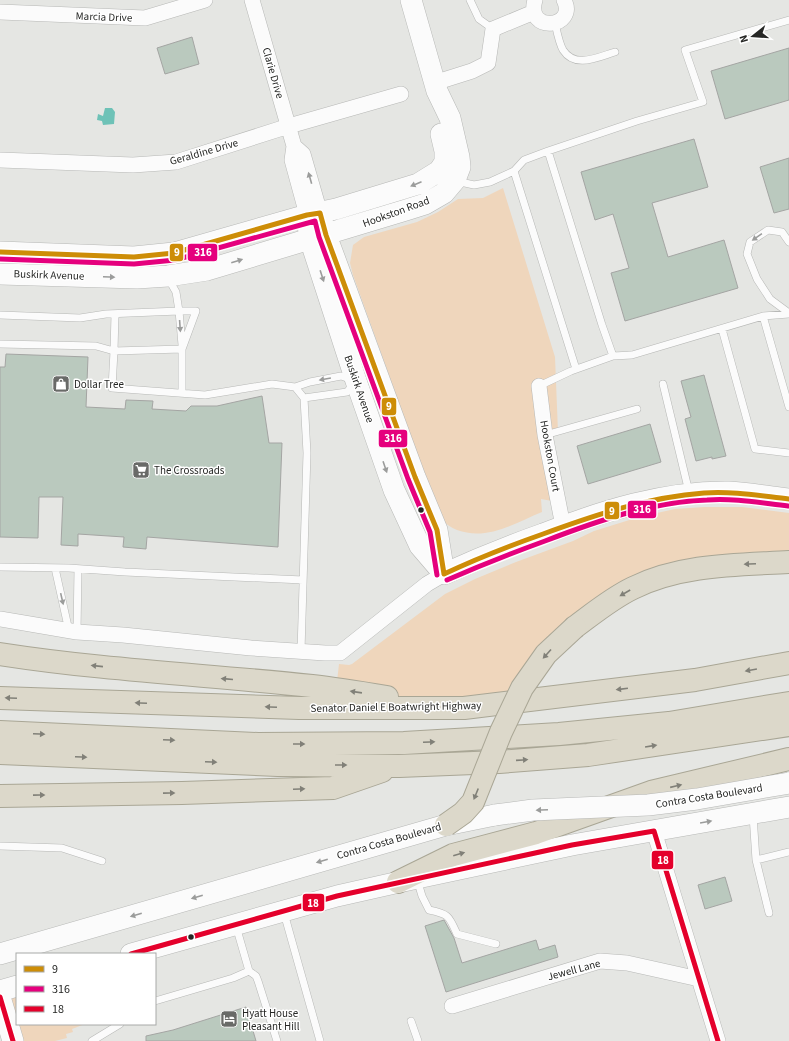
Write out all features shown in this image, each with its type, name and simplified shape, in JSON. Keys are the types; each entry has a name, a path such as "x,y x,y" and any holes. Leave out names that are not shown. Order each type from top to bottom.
{"highway":[{"path":"446,825 463,813 473,802 501,732 522,688 546,654 575,627 608,602 634,588 665,576 700,569 743,564 789,562"},
{"path":"0,654 88,665 313,686 464,708"},
{"name":"Senator Daniel E Boatwright Highway","path":"0,698 299,708 464,708 695,680 789,663"},
{"path":"0,732 258,744 404,743 559,734 669,723 789,703"},
{"path":"0,753 278,765 399,766 499,762 588,755 789,725"},
{"path":"408,880 453,855 536,833 651,792 789,760"},
{"path":"0,796 333,788 399,766"}],"main road":[{"name":"Hookston Road","path":"318,237 425,204 444,193 447,176 445,151 438,119 435,87 411,0"},
{"name":"Hookston Road","path":"314,214 399,191 447,176"},
{"name":"Buskirk Avenue","path":"0,252 134,257 174,253 314,214 318,237 356,381 394,490 420,546 444,574"},
{"name":"Buskirk Avenue","path":"0,274 137,278 168,276 207,270 318,237"},
{"name":"Buskirk Avenue","path":"318,237 437,530 444,574"},
{"path":"444,574 483,556 563,526 625,506 689,494 729,492 789,499"},
{"name":"Contra Costa Boulevard","path":"0,954 446,825 494,815 533,810 648,805 683,801 789,783"},
{"path":"134,953 337,896 408,880 572,845 789,807"},
{"path":"0,991 16,986"},
{"path":"0,997 13,1041"}],"street":[{"name":"Marcia Drive","path":"0,12 145,18 205,0"},
{"name":"Clarie Drive","path":"252,0 294,146 303,154 314,214"},
{"path":"435,87 488,63 493,29 534,6 537,18 548,24 555,23 564,15 568,1"},
{"name":"Geraldine Drive","path":"0,160 133,165 176,162 289,126 401,94"},
{"name":"Hookston Court","path":"539,386 545,435 563,526"},
{"path":"0,619 73,632 123,635 251,648 340,653 427,584 444,574"},
{"path":"654,831 718,1041"},
{"name":"Jewell Lane","path":"452,1006 600,961 627,963 699,979"}],"lane":[{"path":"470,0 479,19 493,29"},
{"path":"447,176 474,185 490,182 514,172 524,160 637,121 702,102 685,50 789,20"},
{"path":"555,23 563,50 571,58 583,62 615,52"},
{"path":"548,151 613,356"},
{"path":"514,172 576,369"},
{"path":"789,242 782,232 768,230 750,242 747,254 757,279 770,299 789,314"},
{"path":"168,276 176,292 179,310 182,349 182,393"},
{"path":"0,315 80,318 106,314 179,310 196,311 182,349"},
{"path":"115,314 112,388 205,394 272,384 295,388 310,382 341,376 356,381 347,392 304,398"},
{"path":"539,386 576,369 613,356 632,355 763,316 789,314"},
{"path":"763,316 789,407"},
{"path":"722,328 755,449 789,453"},
{"path":"0,344 96,346 114,351 182,349"},
{"path":"663,384 689,494"},
{"path":"295,388 304,398 307,453 301,651"},
{"path":"545,435 637,409"},
{"path":"0,567 78,568 125,572 303,580"},
{"path":"55,568 73,632"},
{"path":"73,632 78,568"},
{"path":"753,814 756,860 769,913"},
{"path":"0,846 62,848 102,861"},
{"path":"756,860 789,852"},
{"path":"408,880 422,896 429,910 441,913 450,918 457,934 496,944"},
{"path":"283,911 320,1041"},
{"path":"235,924 248,971 256,976 277,1041"},
{"path":"156,1001 233,978 248,971"},
{"path":"411,1021 418,1041"},
{"path":"92,1041 118,1025"}],"shaded area":[{"path":"503,188 555,357 558,432 545,435 558,502 541,499 542,512 501,529 490,532 468,533 455,529 441,520 350,263 353,245 364,237 417,222 438,212 458,199 483,198"},
{"path":"742,507 789,513 789,562 634,588 522,688 464,708 336,690 339,664 352,664 445,594 475,579 573,541 594,531 639,517 675,509"},
{"path":"16,986 16,1025 82,1025 72,1029 73,1032 66,1034 67,1038 55,1041 13,1041 0,991"}],"water":[{"path":"105,108 112,108 115,112 114,124 103,125 102,121 97,120 98,114 103,116"}],"building":[{"path":"192,37 199,64 165,74 157,48"},
{"path":"789,48 789,100 725,119 711,71"},
{"path":"694,139 708,187 652,203 668,257 724,240 738,288 625,321 611,273 629,268 613,214 595,220 581,172"},
{"path":"789,158 789,209 774,213 760,167"},
{"name":"The Crossroads","path":"6,354 88,357 86,407 125,409 126,400 153,401 152,409 186,411 191,406 217,406 262,396 269,443 282,443 278,547 147,537 146,549 123,547 124,537 78,534 78,546 61,545 63,497 39,497 38,538 0,537 0,367 5,367"},
{"path":"704,375 726,456 712,459 712,457 696,461 685,419 691,417 681,381"},
{"path":"650,424 661,462 588,484 577,446"},
{"path":"725,877 732,901 705,909 698,885"},
{"path":"444,920 454,938 462,963 536,940 539,950 555,945 558,957 446,992 425,926"},
{"name":"Hyatt House Pleasant Hill","path":"246,1007 256,1041 146,1041 146,1036 173,1030"}],"transit line":[{"name":"9","path":"0,252 134,257 174,253 307,215 320,213 326,235 415,477 437,530 444,574"},
{"name":"316","path":"0,259 134,264 175,260 315,221 319,237 408,479 430,532 437,575"},
{"name":"9","path":"444,574 505,548 582,520 663,498 704,493 726,493 789,499"},
{"name":"316","path":"447,580 604,520 665,504 727,500 788,506"},
{"name":"18","path":"135,953 337,896 572,845 654,831 718,1041"},
{"name":"18","path":"0,997 13,1041"}],"place":[{"name":"Dollar Tree","path":"61,384"},
{"name":"The Crossroads","path":"141,470"},
{"name":"Hyatt House Pleasant Hill","path":"229,1019"}]}
